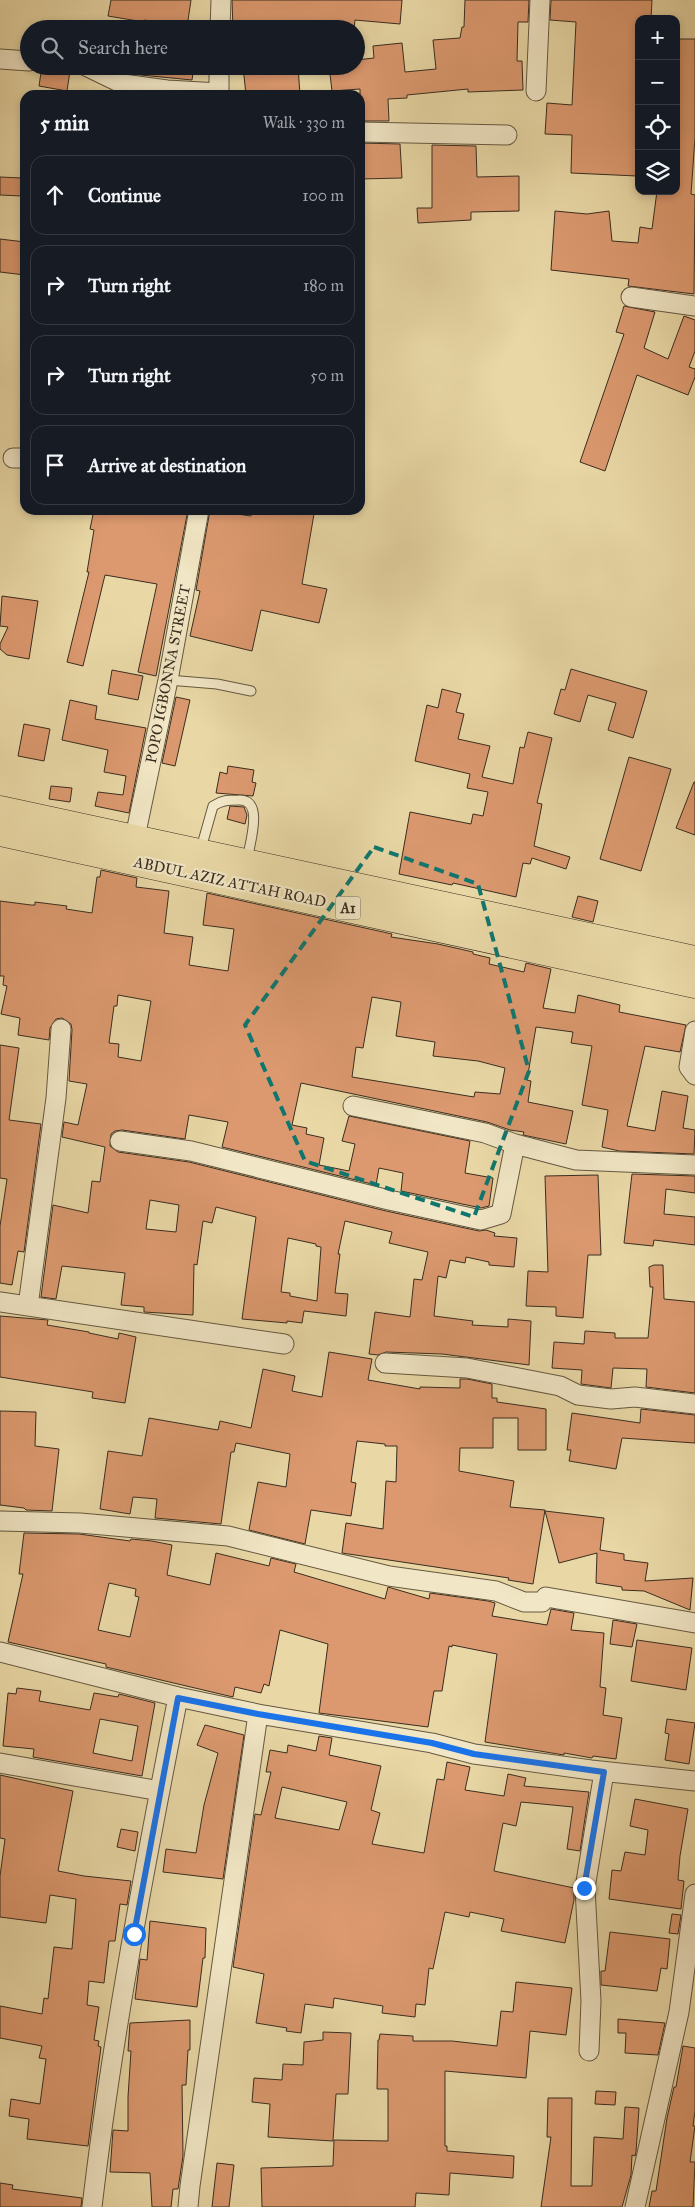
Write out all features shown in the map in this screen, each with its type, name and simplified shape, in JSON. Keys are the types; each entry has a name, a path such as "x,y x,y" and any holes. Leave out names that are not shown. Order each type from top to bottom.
{"highway":[{"name":"ABDUL AZIZ ATTAH ROAD","path":"0,810 695,960"},
{"name":"ABDUL AZIZ ATTAH ROAD","path":"0,832 695,984"}],"street":[{"path":"220,20 221,0"},
{"path":"536,91 540,0"},
{"path":"0,59 20,60"},
{"path":"104,75 123,84 167,90"},
{"path":"219,90 220,75"},
{"path":"365,132 507,135"},
{"path":"631,297 695,306"},
{"name":"POPO IGBONNA STREET","path":"135,838 168,680 198,515"},
{"path":"28,1306 56,1098 61,1029"},
{"path":"695,1031 689,1067 695,1075"},
{"path":"353,1106 485,1133 515,1144 576,1160 695,1165"},
{"path":"120,1141 191,1151 379,1198 481,1220 501,1214 515,1144"},
{"path":"0,1302 284,1344"},
{"path":"385,1363 467,1368 560,1386 578,1395 611,1399 635,1397 695,1404"},
{"path":"0,1520 80,1523 228,1536 389,1576 496,1591 524,1602 542,1602 546,1597 695,1623"},
{"path":"0,1652 178,1698 258,1714 432,1743 474,1754 604,1772 695,1781"},
{"path":"92,2207 106,2107 160,1791 178,1698"},
{"path":"188,2207 258,1714"},
{"path":"0,1764 160,1791"},
{"path":"589,2050 591,2001 584,1888 604,1772"},
{"path":"635,2207 679,2012 695,1894"}],"lane":[{"path":"168,680 216,684 252,690"},
{"path":"200,853 212,806 222,800 245,800 251,804 254,815 246,864"}],"highlighted area":[{"path":"374,847 478,884 529,1071 474,1217 305,1161 245,1025"}],"building":[{"path":"111,0 191,0 188,20 132,20 108,16"},
{"path":"232,0 402,0 400,24 365,20 233,20"},
{"path":"465,0 529,0 528,22 518,22 517,61 522,61 523,90 468,92 468,89 407,95 407,98 388,99 389,121 365,121 365,90 332,90 330,75 365,75 365,59 374,58 373,46 402,43 405,72 436,69 433,40 460,38 462,27 464,27"},
{"path":"551,0 652,0 651,15 635,15 635,176 571,173 572,135 545,134 547,103 572,105 576,22 550,20"},
{"path":"680,39 695,39 695,138 691,194 695,195 694,294 628,286 629,279 551,270 555,211 587,214 609,211 612,241 638,243 640,227 652,229 656,195 680,195"},
{"path":"41,75 69,75 67,90 39,86"},
{"path":"141,75 193,75 192,80"},
{"path":"244,75 299,75 300,90 245,90"},
{"path":"365,143 400,144 402,178 365,179"},
{"path":"432,145 476,146 477,177 519,176 519,211 471,212 471,220 418,223 417,208 432,208"},
{"path":"0,177 20,178 20,196 0,195"},
{"path":"0,239 20,241 20,274 0,272"},
{"path":"624,306 655,312 644,348 668,359 684,316 695,320 695,351 689,367 695,369 695,377 688,395 637,375 605,471 580,462 624,334 616,332"},
{"path":"93,515 187,515 156,676 138,672 157,584 105,575 83,666 67,662 89,572 87,572 94,530 90,529"},
{"path":"209,515 314,515 302,584 327,589 319,623 261,610 252,651 190,636 200,591 196,590"},
{"path":"2,596 38,601 29,659 7,655 0,649 0,644 8,627 0,626"},
{"path":"571,669 647,691 633,738 608,730 616,703 588,695 580,722 554,714 561,689 565,690"},
{"path":"112,670 143,676 138,700 108,694"},
{"path":"442,689 461,694 456,712 464,714 458,739 490,746 482,777 513,784 520,747 524,748 528,732 552,738 537,803 542,804 534,846 570,857 566,869 532,858 530,864 523,863 516,897 453,883 452,885 399,874 410,812 471,824 473,814 483,816 488,792 467,788 470,774 415,761 427,705 438,708"},
{"path":"176,697 190,700 175,766 162,763"},
{"path":"70,700 97,706 95,719 146,728 129,813 95,806 98,792 123,795 126,776 104,772 108,750 62,740"},
{"path":"24,724 50,729 44,761 18,756"},
{"path":"629,757 671,769 641,871 600,859"},
{"path":"228,766 254,770 252,782 256,783 253,796 216,793 220,772 227,774"},
{"path":"695,782 695,835 676,828"},
{"path":"51,786 72,788 70,802 49,799"},
{"path":"230,806 244,807 247,815 245,824 227,819"},
{"path":"101,870 137,878 136,887 169,891 164,933 193,937 189,965 228,971 234,929 203,925 207,893 392,934 391,937 438,944 473,952 473,954 490,958 489,964 524,972 526,963 551,969 543,1008 575,1013 578,995 620,1005 619,1012 686,1025 680,1052 645,1046 627,1126 655,1131 662,1091 688,1096 683,1128 695,1130 694,1154 619,1151 602,1147 608,1110 582,1105 592,1046 571,1043 573,1032 536,1027 527,1080 531,1081 528,1102 573,1111 566,1144 523,1135 524,1132 510,1130 487,1122 301,1083 292,1125 307,1128 306,1134 324,1138 319,1165 349,1171 355,1144 342,1141 349,1116 470,1141 465,1173 493,1178 489,1206 481,1208 401,1191 403,1173 379,1168 376,1185 222,1147 228,1122 189,1115 185,1139 122,1130 111,1134 110,1146 118,1152 189,1162 386,1211 479,1231 486,1230 495,1233 494,1236 517,1238 514,1267 489,1265 489,1262 466,1257 465,1263 450,1260 446,1278 438,1276 434,1316 473,1321 472,1325 508,1327 508,1319 531,1321 529,1365 442,1354 386,1352 378,1355 369,1354 375,1312 410,1317 414,1279 422,1280 428,1252 389,1243 392,1232 345,1221 338,1254 340,1254 335,1293 348,1294 346,1316 304,1311 302,1323 242,1319 256,1217 216,1207 212,1223 203,1221 197,1265 194,1264 193,1315 144,1312 144,1307 121,1305 125,1273 62,1266 56,1299 41,1297 53,1205 88,1213 92,1181 100,1182 105,1147 62,1137 64,1122 78,1125 87,1084 69,1081 71,1024 62,1018 56,1019 50,1028 49,1040 18,1035 20,1018 1,1014 7,986 3,985 4,976 0,976 0,901 31,905 35,905 35,902 67,906 66,909 92,913 97,877 100,877","holes":["118,995 151,1001 141,1061 118,1057 119,1044 109,1043 114,1006 117,1006","372,997 401,1002 396,1036 435,1042 433,1056 478,1061 505,1068 500,1094 475,1092 474,1097 352,1077 356,1047 363,1048","150,1200 179,1205 176,1232 146,1229","288,1238 316,1244 316,1246 321,1247 317,1301 290,1296 290,1293 281,1292"]},
{"path":"578,896 598,901 593,922 572,917"},
{"path":"0,1045 19,1048 9,1120 41,1124 24,1252 18,1251 12,1285 0,1283 0,1226 7,1179 0,1178"},
{"path":"632,1174 695,1176 695,1193 666,1189 664,1214 695,1217 695,1245 654,1240 653,1246 624,1243"},
{"path":"598,1175 601,1255 588,1255 583,1318 556,1316 556,1307 526,1306 528,1271 548,1272 545,1176"},
{"path":"663,1265 664,1299 695,1302 695,1393 646,1387 647,1369 613,1368 611,1388 581,1384 582,1370 552,1368 554,1342 584,1344 585,1331 615,1333 615,1338 648,1338 653,1287 650,1287 649,1267"},
{"path":"0,1316 48,1320 47,1325 118,1339 119,1333 136,1337 125,1403 92,1398 93,1392 0,1377"},
{"path":"329,1352 372,1359 368,1380 420,1389 420,1387 460,1388 460,1379 467,1379 492,1384 492,1398 497,1398 497,1402 546,1409 546,1450 518,1450 518,1418 493,1418 493,1448 460,1448 459,1471 514,1481 510,1507 545,1510 533,1584 508,1580 509,1578 342,1553 346,1523 383,1529 386,1481 396,1482 397,1446 357,1441 351,1482 356,1483 351,1516 311,1510 305,1544 249,1530 258,1482 286,1487 290,1454 236,1443 234,1452 231,1452 221,1524 155,1518 157,1499 133,1497 130,1514 100,1509 108,1451 142,1456 149,1418 218,1430 220,1421 251,1428 263,1369 295,1376 292,1391 322,1397"},
{"path":"641,1409 695,1415 695,1443 622,1438 616,1469 569,1461 571,1450 567,1450 572,1413 640,1423"},
{"path":"0,1411 36,1412 35,1446 59,1449 52,1511 26,1510 24,1508 0,1505"},
{"path":"545,1511 604,1518 600,1550 624,1554 624,1560 648,1563 645,1581 693,1578 690,1610 644,1591 622,1590 622,1587 596,1583 597,1553 559,1563"},
{"path":"24,1533 79,1534 130,1541 131,1539 152,1541 172,1545 167,1575 210,1585 216,1553 269,1566 271,1558 296,1564 294,1572 385,1599 388,1587 429,1599 430,1593 488,1601 495,1603 492,1616 547,1625 551,1609 574,1613 571,1630 604,1633 600,1687 606,1688 603,1715 622,1718 616,1759 593,1756 592,1758 564,1753 564,1755 485,1742 497,1654 452,1645 452,1647 449,1646 442,1691 434,1691 428,1727 319,1713 328,1644 280,1630 269,1686 264,1684 261,1693 235,1687 233,1697 106,1667 106,1664 8,1642 23,1574 19,1574","holes":["109,1583 136,1589 135,1596 139,1597 130,1637 98,1630"]},
{"path":"613,1620 637,1624 632,1647 610,1644"},
{"path":"637,1640 692,1648 686,1690 631,1681"},
{"path":"17,1688 41,1691 39,1701 90,1710 94,1693 118,1697 119,1694 155,1703 142,1776 33,1757 34,1749 3,1746 8,1693 16,1694","holes":["100,1719 138,1726 132,1761 93,1753"]},
{"path":"667,1719 695,1723 689,1764 665,1760 669,1734 665,1733"},
{"path":"205,1725 244,1735 223,1879 163,1872 166,1849 196,1853 204,1805 218,1753 197,1745"},
{"path":"319,1736 332,1738 329,1755 381,1766 371,1810 380,1813 372,1844 424,1853 437,1779 444,1780 447,1762 470,1767 465,1790 504,1796 508,1774 526,1778 524,1786 589,1792 580,1851 567,1849 573,1807 521,1802 516,1826 503,1823 494,1871 574,1888 574,1900 565,1943 501,1931 504,1919 470,1912 469,1917 445,1912 433,1969 429,1968 425,2005 416,2004 415,2017 382,2013 383,2006 334,1998 333,2008 305,2004 301,2033 286,2031 287,2028 256,2023 264,1974 233,1967 255,1814 261,1815 271,1772 266,1772 270,1750 287,1753 288,1745 316,1751","holes":["282,1787 347,1802 339,1830 275,1818"]},
{"path":"0,1775 73,1791 58,1871 131,1881 127,1905 120,1904 115,1941 109,1941 104,1983 89,1981 87,2005 99,2007 94,2040 99,2041 98,2046 101,2047 88,2146 27,2139 29,2119 9,2116 11,2099 40,2104 46,2059 39,2058 42,2046 0,2038 0,2006 42,2014 44,1998 48,1999 54,1947 72,1949 76,1899 50,1895 46,1923 0,1917 0,1876 5,1839 0,1838"},
{"path":"635,1799 688,1809 678,1880 684,1881 681,1909 609,1899 612,1870 621,1871 625,1852 645,1855 648,1830 630,1826"},
{"path":"121,1829 138,1832 135,1851 117,1847"},
{"path":"672,1914 681,1915 678,1934 669,1933"},
{"path":"150,1921 206,1928 205,1958 203,1958 197,2007 135,1999 140,1959 147,1960"},
{"path":"610,1932 670,1939 667,1969 661,1968 657,1991 601,1985 601,1971 605,1971"},
{"path":"516,1982 572,1988 566,2035 530,2031 526,2078 445,2071 445,2146 447,2146 447,2151 514,2156 513,2178 450,2173 449,2195 416,2193 415,2207 262,2207 261,2168 333,2166 334,2140 388,2141 388,2089 377,2089 378,2040 380,2034 413,2036 413,2041 452,2041 497,2046 501,2011 513,2012"},
{"path":"618,2019 665,2023 658,2055 625,2053 626,2033 618,2033"},
{"path":"190,2020 190,2050 188,2050 186,2085 182,2085 183,2156 178,2189 173,2189 171,2207 152,2207 150,2173 110,2172 113,2130 128,2131 131,2051 128,2051 130,2023"},
{"path":"323,2032 351,2033 348,2094 336,2094 333,2141 268,2137 270,2104 252,2102 254,2078 282,2080 283,2064 303,2065 304,2042 323,2040"},
{"path":"683,2046 695,2048 695,2111 693,2126 695,2126 690,2162 695,2162 693,2207 649,2207 652,2191 656,2191 667,2118 674,2087 676,2087"},
{"path":"596,2091 616,2092 615,2105 595,2104"},
{"path":"548,2098 572,2098 571,2186 592,2186 594,2137 623,2139 625,2107 639,2108 636,2152 635,2156 632,2155 631,2175 622,2207 541,2207 551,2137 547,2137"},
{"path":"217,2163 234,2165 229,2207 212,2207"},
{"path":"0,2183 13,2185 12,2189 82,2198 81,2207 0,2207"}],"route":[{"path":"134,1934 178,1698 258,1714 432,1743 474,1754 604,1772 584,1888"}]}
